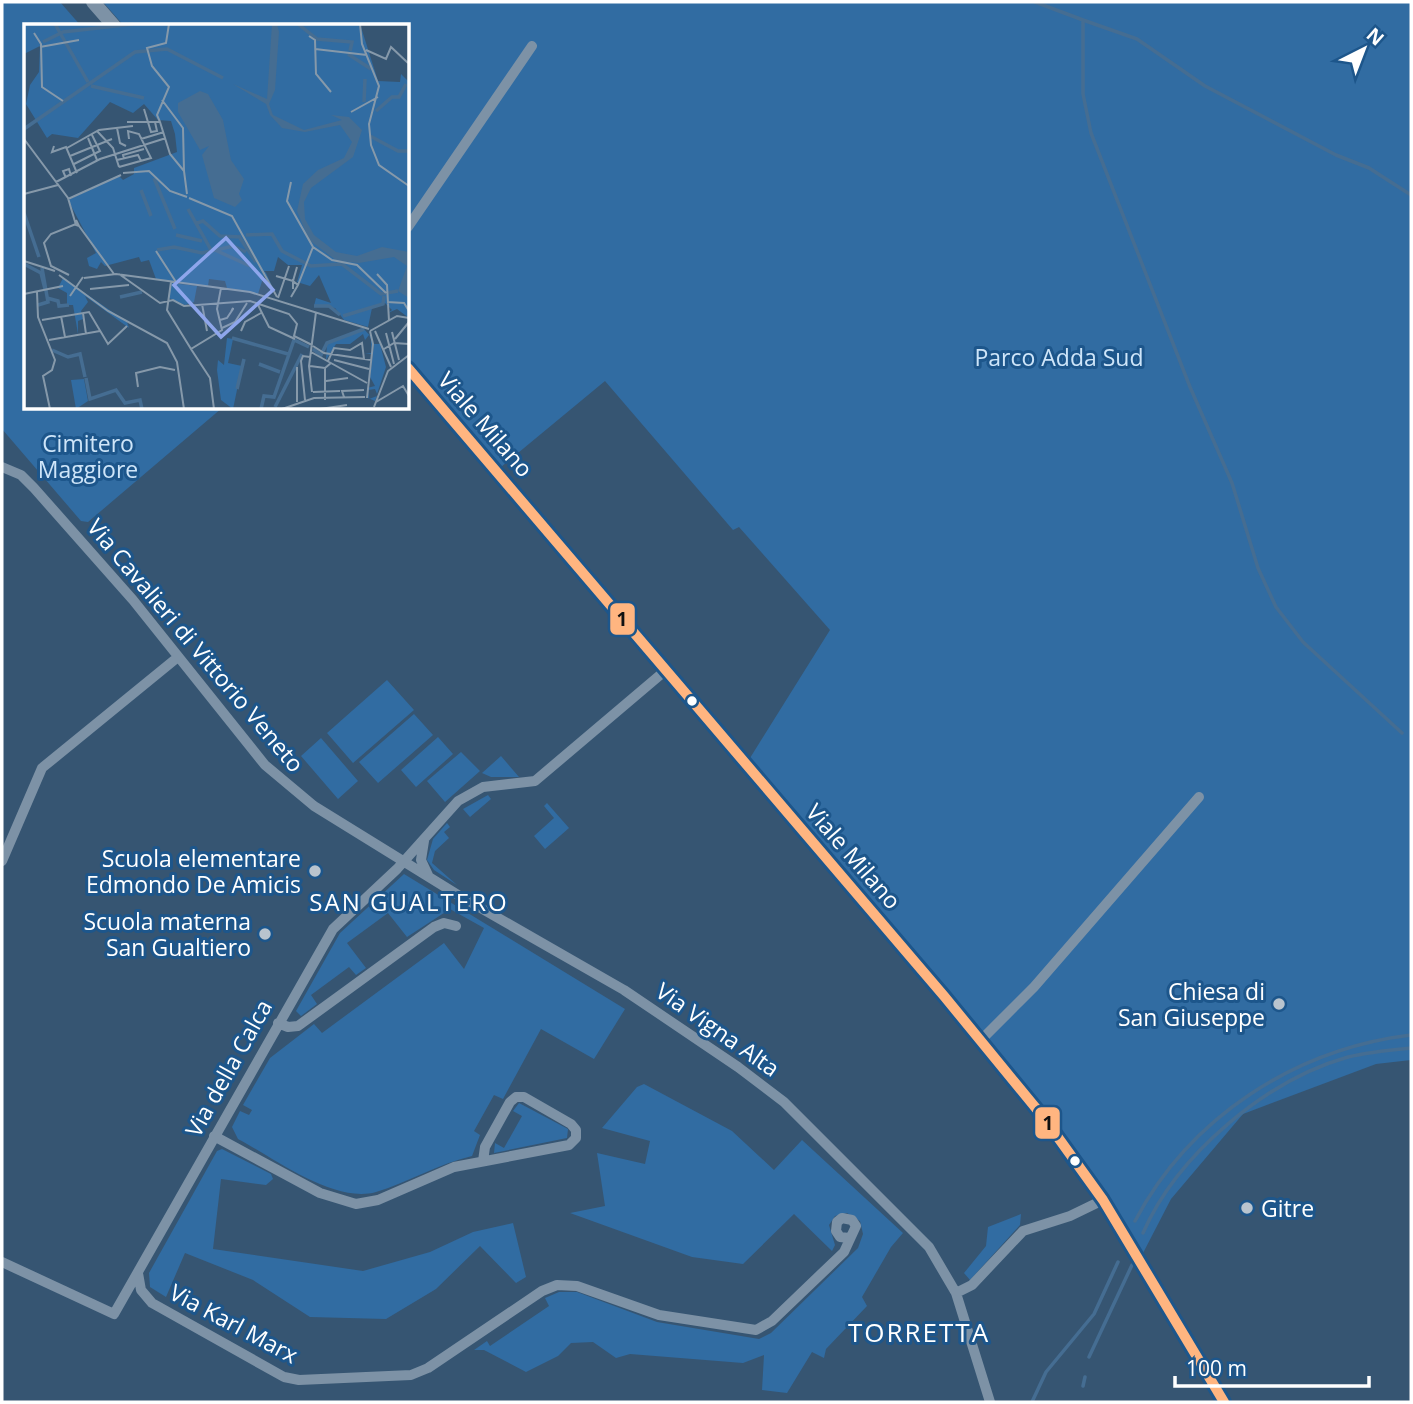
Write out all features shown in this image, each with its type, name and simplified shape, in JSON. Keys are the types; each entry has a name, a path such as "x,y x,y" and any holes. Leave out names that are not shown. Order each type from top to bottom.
{"street":[{"path":"93,2 112,24"},
{"path":"410,224 532,46"},
{"name":"Viale Milano","path":"410,370 981,1040 1067,1148 1103,1200 1224,1402"},
{"name":"Via Cavalieri di Vittorio Veneto","path":"2,467 21,475 34,488 178,657 265,765 290,788 404,861"},
{"path":"2,861 42,768 178,657"},
{"name":"Via della Calca","path":"2,1262 114,1314 333,929 404,861 458,801 474,790 492,785 529,783 540,778 666,670"},
{"path":"981,1040 1034,987 1199,797"},
{"path":"428,834 421,854 423,867 430,877"},
{"name":"Via Vigna Alta","path":"404,861 624,990 738,1067 784,1102 929,1247 956,1293 990,1402"},
{"path":"278,1023 288,1027 298,1026 434,927 444,923 456,926"},
{"path":"214,1136 320,1193 356,1204 378,1200 454,1167 569,1145 576,1138 576,1130 571,1124 524,1097 516,1097 510,1102 485,1147 483,1161"},
{"path":"956,1293 972,1285 1023,1231 1070,1216 1103,1200"},
{"name":"Via Karl Marx","path":"138,1270 141,1290 152,1303 284,1377 299,1380 399,1375 428,1368 542,1291 557,1285 577,1286 677,1320 756,1330 772,1321 844,1252 849,1238"}],"green space":[{"name":"Cimitero Maggiore","path":"2,2 60,2 79,24 24,24 24,410 220,410 88,522 81,521 2,429"},
{"name":"Parco Adda Sud","path":"103,2 1411,2 1411,1060 1376,1064 1243,1114 1171,1199 1142,1255 1094,1175 1064,1136 750,758 830,630 739,527 733,530 605,381 501,467 410,360 410,24 122,24"},
{"path":"387,680 414,710 353,763 327,733"},
{"path":"414,714 433,735 378,783 359,762"},
{"path":"438,737 453,754 416,787 401,770"},
{"path":"321,738 358,781 338,799 301,756"},
{"path":"461,752 480,771 445,802 427,781"},
{"path":"501,756 519,777 491,777 482,773"},
{"path":"488,795 491,799 470,817 463,809"},
{"path":"547,803 569,828 545,849 534,836 554,818 544,806"},
{"path":"447,823 450,827 444,832 449,838 435,851 432,863 457,885 434,870 427,860 433,839"},
{"path":"404,874 625,1009 594,1059 541,1029 503,1099 494,1095 474,1131 480,1135 472,1156 376,1192 359,1194 323,1186 286,1167 238,1139 232,1127 240,1111 249,1115 252,1110 243,1105 270,1058 314,1024 322,1033 444,943 464,969 484,928 450,909 407,937 388,913 347,943 366,968 356,975 349,967 311,995 317,1004 301,1016 296,1011 340,933"},
{"path":"644,1084 732,1131 774,1170 802,1140 903,1233 891,1247 862,1297 867,1306 826,1349 824,1358 812,1352 787,1393 762,1390 764,1355 743,1363 630,1354 616,1358 593,1342 571,1343 558,1356 526,1372 484,1350 474,1350 487,1341 490,1346 549,1306 545,1298 559,1292 577,1292 657,1322 759,1339 771,1333 858,1248 863,1234 860,1221 847,1213 835,1216 829,1225 835,1245 832,1251 794,1214 743,1264 692,1257 570,1213 605,1206 597,1153 645,1164 650,1141 602,1128 637,1087"},
{"path":"519,1103 568,1129 567,1138 494,1153 495,1143 504,1148 522,1116 513,1111"},
{"path":"222,1149 271,1174 273,1179 266,1185 221,1179 213,1249 363,1271 430,1252 473,1232 513,1223 526,1277 516,1283 480,1246 436,1289 386,1319 310,1317 253,1280 185,1253 166,1297 150,1287 149,1273 217,1151"},
{"path":"1021,1214 1020,1225 970,1280 964,1273 986,1246 988,1227"}],"waterway":[{"path":"1035,2 1083,20 1083,94 1091,133 1190,387 1232,483 1258,568 1276,607 1303,642 1402,733"},
{"path":"1083,20 1137,39 1205,86 1336,155 1369,168 1411,195"},
{"path":"1135,1221 1158,1184 1185,1150 1216,1120 1250,1094 1327,1055 1368,1043 1411,1035"},
{"path":"1143,1233 1158,1204 1201,1149 1256,1102 1286,1083 1348,1057 1411,1048"},
{"path":"1032,1402 1046,1372 1094,1314 1118,1262"},
{"path":"1089,1357 1132,1265"},
{"path":"1083,1386 1085,1377"}],"transit line":[{"name":"1","path":"410,370 944,996 1044,1118 1103,1200 1224,1402"}],"place":[{"name":"Scuola elementare Edmondo De Amicis","path":"315,871"},
{"name":"Scuola materna San Gualtiero","path":"265,934"},
{"name":"Chiesa di San Giuseppe","path":"1279,1004"},
{"name":"Gitre","path":"1247,1208"}],"district":[{"name":"SAN GUALTERO","path":"409,901"},
{"name":"TORRETTA","path":"919,1332"}]}
